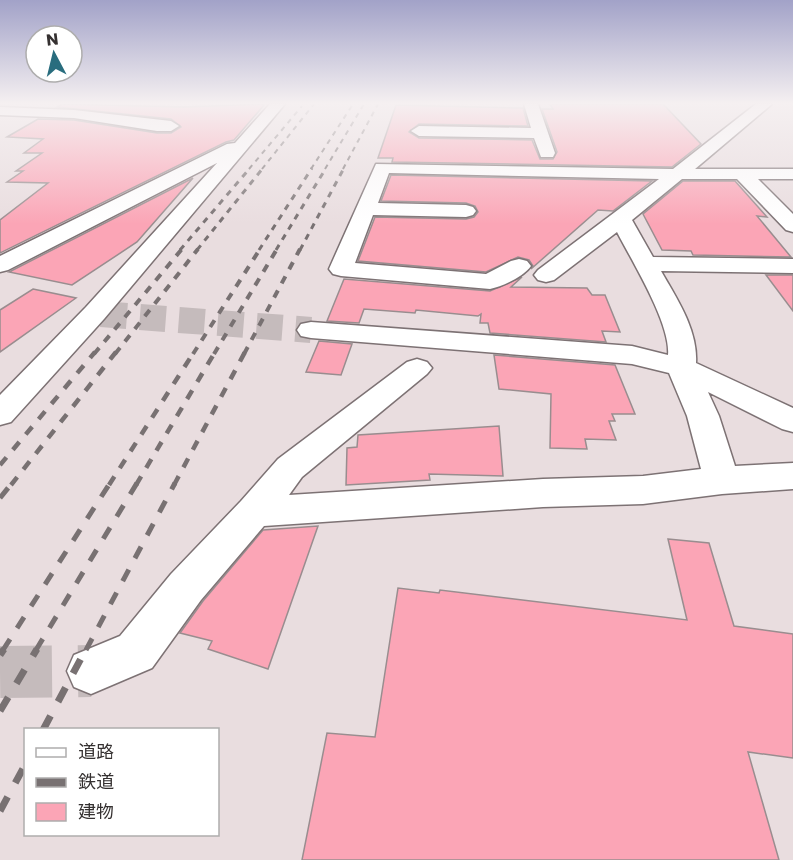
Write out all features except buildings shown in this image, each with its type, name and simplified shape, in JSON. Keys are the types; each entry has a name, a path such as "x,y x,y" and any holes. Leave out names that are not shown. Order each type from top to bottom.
{"street":[{"path":"236,144 244,145"},
{"path":"544,144 552,172"},
{"path":"546,275 716,144"},
{"path":"0,265 224,151 244,145"},
{"path":"0,414 98,313 135,265 244,145"},
{"path":"519,266 490,282 342,269 382,168 793,174"},
{"path":"741,174 793,226"},
{"path":"367,209 466,211"},
{"path":"621,219 667,304 683,345 681,367 703,416 722,480"},
{"path":"646,264 793,266"},
{"path":"311,330 632,355 681,367 793,421"},
{"path":"91,671 136,652 186,587 254,512 290,468 417,368"},
{"path":"254,512 543,493 643,490 722,480 793,476"}],"tunnel":[{"path":"101,314 311,330"},
{"path":"0,672 91,671"}],"railway":[{"path":"249,169 270,144"},
{"path":"262,169 282,144"},
{"path":"311,169 327,144"},
{"path":"325,169 340,144"},
{"path":"343,169 356,144"},
{"path":"180,250 250,168"},
{"path":"197,250 263,168"},
{"path":"259,250 312,168"},
{"path":"276,250 326,168"},
{"path":"300,250 344,168"},
{"path":"94,354 182,249"},
{"path":"115,354 198,249"},
{"path":"193,354 260,249"},
{"path":"214,354 277,249"},
{"path":"244,354 300,249"},
{"path":"0,465 95,352"},
{"path":"11,485 116,352"},
{"path":"109,485 194,352"},
{"path":"136,485 215,352"},
{"path":"174,485 245,352"},
{"path":"0,498 12,483"},
{"path":"3,650 110,483"},
{"path":"36,650 137,483"},
{"path":"86,650 175,483"},
{"path":"0,655 4,649"},
{"path":"0,711 37,649"},
{"path":"44,728 86,649"},
{"path":"0,811 24,767"}]}
